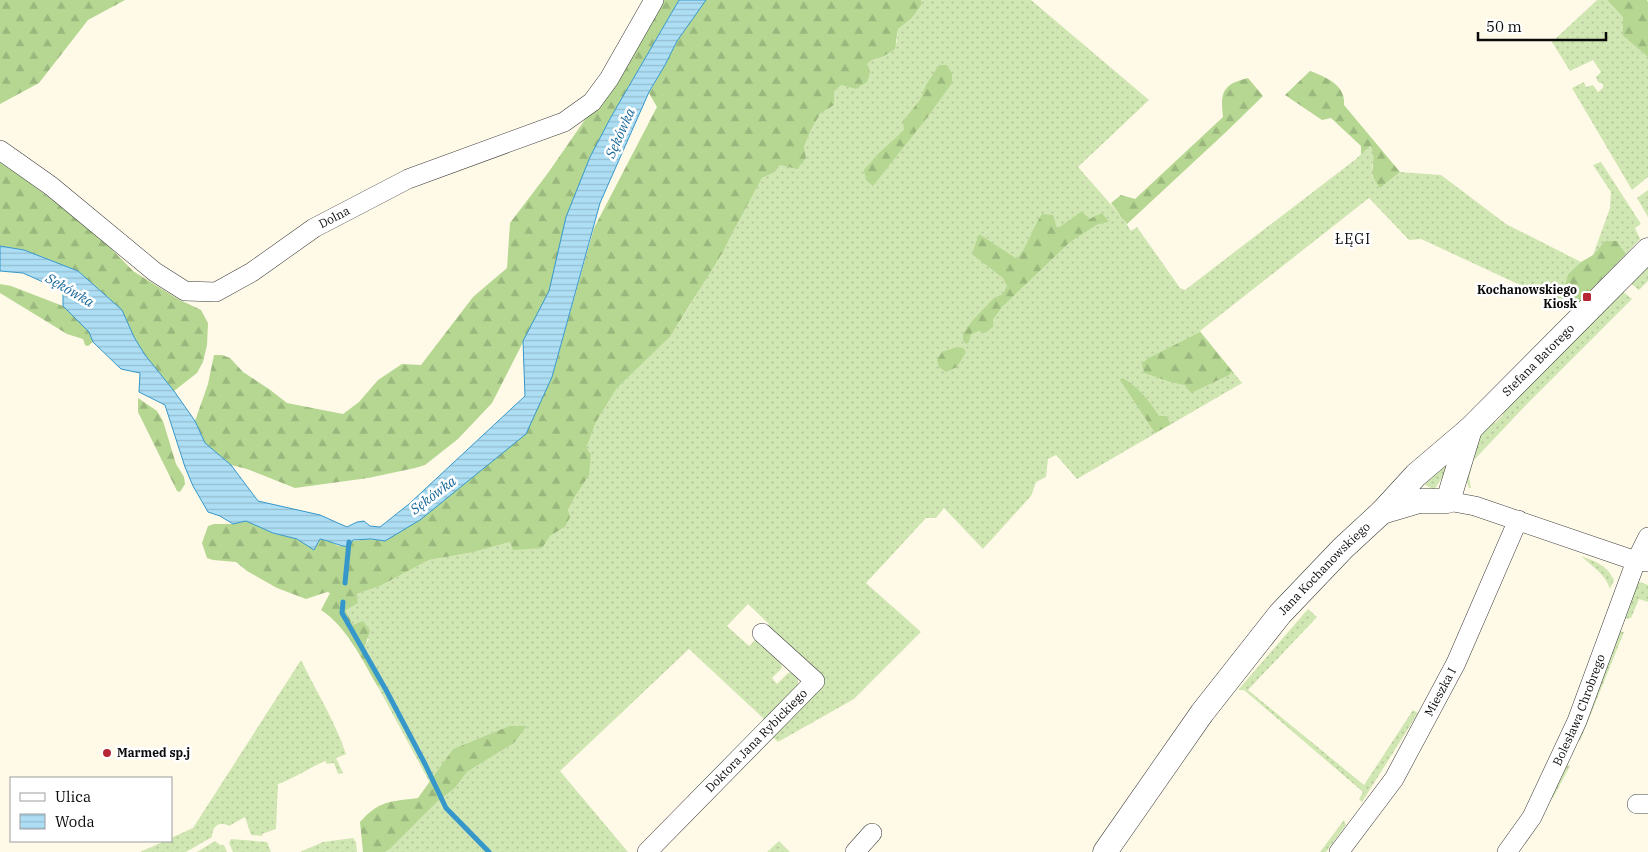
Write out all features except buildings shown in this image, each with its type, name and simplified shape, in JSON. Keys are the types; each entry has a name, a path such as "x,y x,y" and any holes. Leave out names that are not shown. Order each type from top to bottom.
{"street":[{"name":"Dolna","path":"0,150 51,186 155,272 185,291 216,292 252,272 314,228 408,179 564,122 592,102 609,79 654,0"},
{"name":"Stefana Batorego","path":"1382,512 1416,475 1470,429 1648,250"},
{"name":"Stefana Batorego","path":"1438,501 1470,429"},
{"path":"1416,475 1438,501"},
{"name":"Jana Kochanowskiego","path":"1105,852 1202,712 1280,614 1343,548 1382,512 1419,501 1438,501 1475,506 1642,562"},
{"name":"Mieszka I","path":"1339,852 1394,779 1456,663 1518,520"},
{"name":"Bolesława Chrobrego","path":"1508,852 1532,818 1577,721 1642,562 1648,537"},
{"name":"Doktora Jana Rybickiego","path":"647,852 815,681 762,633"},
{"path":"854,852 872,833"}],"green space":[{"path":"0,0 125,0 88,20 39,83 0,104"},
{"path":"663,0 679,0 611,117 556,264 549,291 492,403 458,439 425,465 368,478 295,488 247,469 231,465 205,443 195,421 208,384 214,355 230,358 243,372 287,403 343,414 359,402 378,380 402,364 421,365 473,297 507,268 510,223 584,121 609,92"},
{"path":"706,0 921,0 922,4 912,18 898,29 895,49 867,64 870,72 867,82 855,89 841,85 834,92 834,105 820,114 804,147 806,158 797,169 780,165 775,172 762,178 724,250 670,337 617,388 596,422 586,448 591,454 589,475 568,510 570,517 565,527 550,536 542,548 513,550 510,542 474,552 429,560 380,586 357,594 358,603 346,610 353,625 363,621 370,631 365,646 381,685 378,687 347,635 331,617 321,610 330,593 327,592 306,599 277,588 247,571 236,562 207,558 202,543 208,526 246,521 273,533 297,539 314,550 320,539 329,540 338,546 362,540 386,541 552,377 594,228 657,107 649,93 677,41"},
{"path":"921,0 1031,0 1149,100 1078,167 1122,217 1131,231 1137,227 1180,288 1185,290 1356,159 1369,146 1374,152 1372,168 1380,188 1400,172 1441,175 1506,224 1581,262 1568,274 1559,303 1421,239 1409,240 1369,198 1200,331 1242,383 1077,479 1056,455 1048,459 1046,477 1036,482 1031,496 983,549 944,508 936,518 926,518 866,583 921,632 854,699 778,742 772,736 823,684 764,630 769,624 748,604 727,626 749,646 756,639 781,661 782,668 772,678 777,684 788,673 793,672 798,676 798,687 765,720 689,649 560,771 628,852 385,852 437,802 455,788 467,772 514,743 527,726 509,726 453,749 430,783 378,687 381,685 365,645 369,639 353,625 346,609 358,603 357,594 380,586 429,560 474,552 510,542 550,536 565,527 569,517 568,510 576,495 591,454 585,448 596,422 617,388 670,337 691,304 762,178 775,172 780,165 804,147 820,114 834,105 834,92 841,85 855,89 867,64 872,60 882,57 897,42 898,29 912,18 922,4"},
{"path":"1597,0 1607,0 1623,17 1623,36 1648,57 1648,177 1632,190 1572,88 1584,82 1586,87 1593,85 1598,92 1603,88 1603,84 1598,82 1596,77 1601,72 1593,60 1570,71 1552,42"},
{"path":"1607,0 1647,0 1648,57 1623,36 1623,17"},
{"path":"939,65 947,65 952,74 952,83 873,186 866,180 864,170 904,130 903,121 920,100 926,85"},
{"path":"1310,71 1328,79 1338,87 1344,98 1344,105 1400,172 1380,188 1374,178 1373,154 1370,146 1361,154 1361,146 1331,118 1322,120 1285,95"},
{"path":"1248,78 1263,96 1127,224 1111,203 1121,195 1135,199 1223,117 1222,101 1228,86"},
{"path":"0,161 93,230 133,271 178,299 201,310 208,323 207,345 203,362 197,373 174,391 145,355 134,337 122,310 78,271 24,250 0,246"},
{"path":"1601,162 1641,224 1635,228 1640,239 1626,254 1617,241 1605,241 1593,255 1610,208 1611,192 1593,165"},
{"path":"1648,190 1648,217 1637,198"},
{"path":"1082,211 1089,219 1102,213 1109,222 1098,224 1070,242 1002,307 993,319 993,327 985,333 979,331 971,334 969,342 966,344 963,340 963,334 972,321 994,298 1003,294 1007,286 1003,278 972,254 979,234 1017,259 1042,214 1053,215 1057,229"},
{"path":"1605,241 1617,241 1626,254 1572,309 1559,303 1568,274 1581,262 1593,255"},
{"path":"1648,265 1648,281 1639,290 1630,283"},
{"path":"0,284 11,286 63,306 89,332 93,342 88,346 85,345 83,339 67,334 0,293"},
{"path":"1622,291 1632,299 1473,461 1469,478 1471,488 1469,488 1466,479 1473,443 1493,421 1495,423 1503,415 1501,413"},
{"path":"1200,332 1232,371 1229,375 1191,393 1185,385 1144,373 1142,364 1147,359"},
{"path":"957,347 963,348 966,352 957,367 946,372 939,367 937,360 942,352"},
{"path":"1122,378 1128,381 1148,400 1159,416 1166,416 1171,424 1155,433 1120,380"},
{"path":"138,398 157,411 163,421 176,464 184,477 185,484 180,492 177,491 138,412"},
{"path":"1444,462 1449,467 1434,490 1424,484"},
{"path":"1581,556 1596,562 1608,571 1614,580 1610,589 1602,575"},
{"path":"1634,580 1648,585 1648,602 1639,599 1631,618 1618,620"},
{"path":"1308,609 1317,617 1248,690 1364,785 1413,710 1418,713 1362,802 1359,799 1363,792 1244,690 1238,690"},
{"path":"1615,631 1624,632 1580,741 1575,736"},
{"path":"301,660 342,742 346,754 336,758 343,773 338,774 334,763 327,764 325,761 278,784 276,829 262,834 263,836 251,835 245,817 229,826 219,824 213,830 212,837 186,852 140,852 163,842 172,842 172,838 193,828"},
{"path":"509,726 527,726 514,743 467,772 455,788 437,802 390,849 385,852 363,852 360,822 367,815 386,803 418,798 453,749"},
{"path":"1564,763 1570,766 1553,798 1547,795"},
{"path":"1344,820 1346,825 1326,852 1320,852"},
{"path":"353,838 356,842 357,852 300,852 323,842"},
{"path":"231,839 267,842 271,852 233,852 229,843"},
{"path":"215,841 220,845 224,845 227,852 197,852"},
{"path":"779,841 790,852 767,852"}],"water":[{"name":"Sękówka","path":"679,0 706,0 677,41 649,92 600,203 552,377 526,434 420,520 385,541 371,539 353,540 349,547 320,539 314,550 297,539 273,533 246,521 233,524 220,516 208,512 193,486 185,467 165,405 139,392 140,373 121,369 93,342 89,332 63,306 63,291 23,273 0,271 0,246 24,250 78,271 122,310 134,337 145,355 195,421 205,443 231,465 258,501 320,515 347,527 364,521 370,526 380,527 409,504 525,396 523,341 549,291 566,217 590,157"}],"waterway":[{"path":"345,583 349,542"},
{"path":"343,602 342,613 386,690 446,808 489,852"}],"place":[{"name":"Kochanowskiego Kiosk","path":"1587,297"},
{"name":"Marmed sp.j","path":"107,753"}],"district":[{"name":"ŁĘGI","path":"1353,239"}]}
